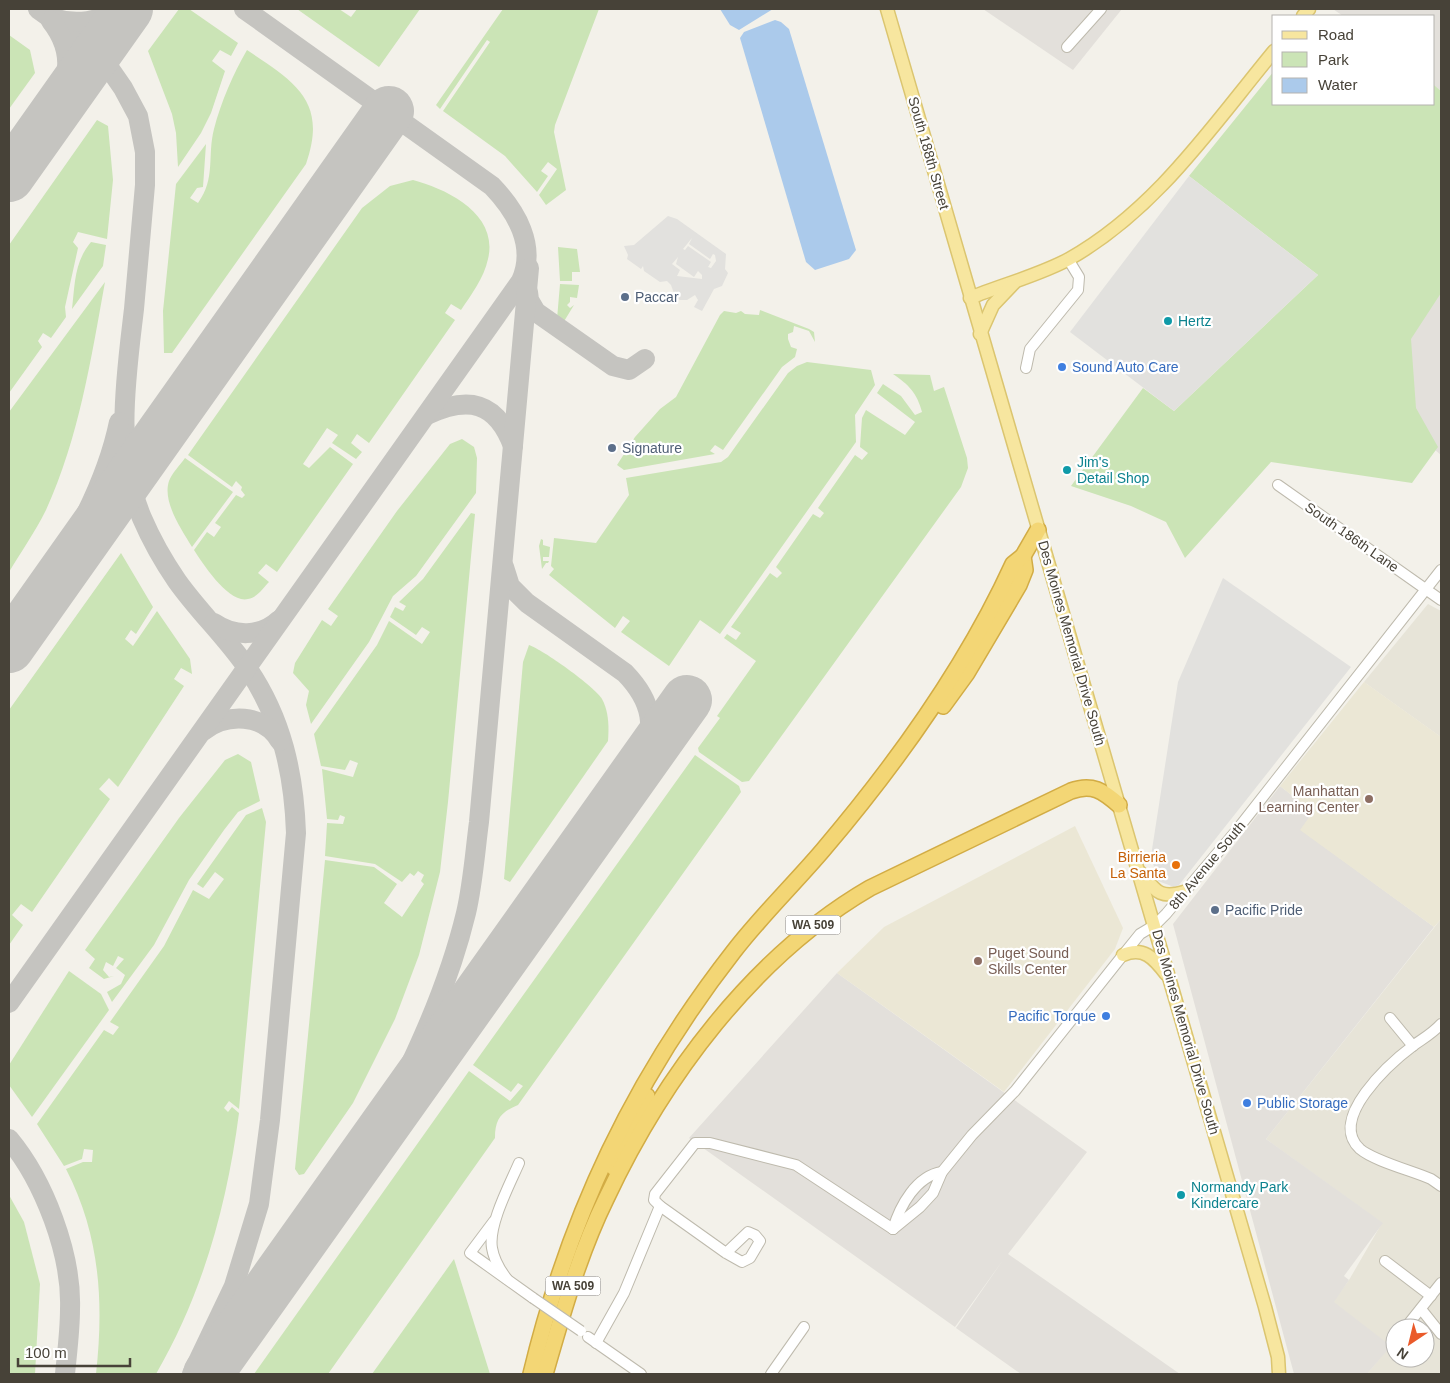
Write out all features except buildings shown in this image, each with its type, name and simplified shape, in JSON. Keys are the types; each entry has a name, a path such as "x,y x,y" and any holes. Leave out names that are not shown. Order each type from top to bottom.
{"highway":[{"path":"606,1199 622,1148 645,1100 683,1034 729,970 864,813 967,673 1019,585 1025,570 1023,556 1038,530"},
{"name":"WA 509","path":"530,1374 540,1335 570,1244 592,1186 628,1111 683,1020 730,956 864,800 914,732 976,636 1014,564 1023,556"},
{"name":"WA 509","path":"545,1374 579,1266 606,1199 660,1100 698,1045 726,1011 782,951 837,907 886,880 1071,791 1087,787 1098,789 1118,805"}],"main road":[{"name":"South 188th Street","path":"887,9 970,298"},
{"path":"970,298 1068,260 1109,233 1157,193 1272,53"},
{"path":"980,334 993,305 1017,280"},
{"name":"Des Moines Memorial Drive South","path":"970,298 1086,688 1118,805 1155,925 1265,1307 1278,1357 1279,1374"},
{"path":"1136,867 1159,893 1170,895 1184,892"},
{"path":"1123,955 1138,951 1152,956 1171,982"}],"street":[{"path":"1067,47 1101,9"},
{"path":"1026,368 1030,349 1078,290 1079,277 1068,260"},
{"name":"South 186th Lane","path":"1278,485 1441,600"},
{"name":"8th Avenue South","path":"893,1229 926,1200 936,1188 942,1172 977,1130 1015,1091 1140,934 1155,925 1242,824 1441,570"},
{"path":"1390,1018 1414,1046"},
{"path":"1441,1024 1432,1034 1414,1046 1383,1073 1351,1115 1351,1136 1361,1149 1368,1154 1414,1172 1441,1186"},
{"path":"726,1253 654,1200 655,1194 695,1143 710,1143 796,1165 893,1229"},
{"path":"507,1279 498,1267 491,1246 498,1214 519,1163"},
{"name":"8th Avenue South","path":"893,1229 898,1212 917,1186 933,1173 942,1172"},
{"path":"588,1337 624,1293 660,1206"},
{"path":"498,1214 470,1253 641,1374"},
{"path":"1385,1261 1431,1296"},
{"path":"1414,1318 1441,1283"},
{"path":"1421,1309 1441,1334"},
{"path":"771,1374 804,1326"}],"shaded area":[{"path":"983,9 1122,9 1073,70"},
{"path":"1333,9 1441,9 1441,91 1435,86 1435,15 1342,15"},
{"path":"1189,176 1318,275 1174,411 1070,332"},
{"path":"668,216 677,219 726,254 725,269 728,273 722,286 714,289 702,311 694,307 698,300 695,295 687,300 680,300 675,296 671,285 667,281 660,282 644,271 643,266 641,269 627,259 628,255 624,246 634,245","holes":["692,238 689,244 710,259 713,254 715,255 716,261 711,268 708,267 711,262 688,246 685,250 683,249","678,257 676,264 694,277 698,271 702,275 702,279 677,276 680,270 672,264"]},
{"path":"1441,271 1441,455 1421,438 1400,346"},
{"path":"1223,578 1351,667 1179,885 1174,887 1158,881 1151,856 1178,682"},
{"path":"1428,604 1441,611 1441,737 1364,682"},
{"name":"Manhattan Learning Center","path":"1364,682 1441,737 1441,919 1434,927 1300,830 1313,812 1280,786"},
{"path":"1280,786 1313,812 1301,830 1434,927 1266,1139 1383,1223 1344,1276 1349,1280 1334,1302 1385,1341 1385,1353 1367,1374 1294,1374 1173,924"},
{"name":"Puget Sound Skills Center","path":"1075,826 1123,928 1115,949 1004,1092 837,973 884,927"},
{"path":"1441,919 1441,1374 1367,1374 1385,1352 1385,1368 1435,1368 1435,1318 1385,1318 1385,1342 1333,1302 1349,1280 1382,1223 1266,1139"},
{"path":"837,973 1087,1152 1008,1254 1180,1374 1021,1374 956,1328 1003,1260 955,1327 689,1138"}],"green space":[{"path":"179,9 189,9 238,43 231,56 220,50 212,61 225,71 211,113 201,133 178,167 176,133 172,114 148,51"},
{"path":"297,9 339,9 351,17 357,9 420,9 379,67"},
{"path":"503,9 599,9 555,125 554,132 566,190 546,205 539,195 557,169 548,162 541,171 548,176 537,192 505,156 443,111 490,42 487,40 440,109 436,105"},
{"path":"9,35 30,50 35,73 9,109"},
{"path":"247,50 280,72 303,95 310,109 313,124 312,142 306,164 172,353 164,353 163,311 176,184 206,144 203,187 197,188 190,198 198,203 204,194 209,176 214,129 228,88"},
{"path":"1272,73 1272,105 1435,105 1435,86 1441,91 1441,293 1411,339 1416,408 1438,447 1412,483 1271,462 1185,558 1166,522 1131,506 1071,486 1143,388 1174,411 1318,275 1189,176"},
{"path":"97,120 108,126 113,180 107,239 78,232 73,242 78,248 65,307 66,317 51,338 43,333 38,341 42,347 9,393 9,245"},
{"path":"413,180 455,197 478,217 486,229 489,243 488,259 483,273 461,310 451,304 445,313 455,320 369,443 357,434 351,443 362,452 356,459 332,443 338,435 327,428 303,464 309,468 330,447 353,464 277,572 266,564 258,573 269,582 255,596 241,599 217,582 194,550 207,532 214,537 221,527 215,523 236,495 242,498 245,495 241,490 242,487 236,481 232,487 188,455 362,208 390,186"},
{"path":"91,242 106,245 103,266 72,309 78,266"},
{"path":"558,247 577,249 580,272 572,272 572,281 560,281"},
{"path":"105,282 83,398 67,455 46,510 9,572 9,412"},
{"path":"560,284 579,285 577,298 570,297 570,302 567,305 570,308 574,305 563,323 557,319"},
{"path":"760,310 809,329 814,332 815,342 809,331 794,326 793,332 788,334 788,339 791,347 797,349 795,357 782,367 723,450 715,445 710,451 715,454 624,470 617,465 635,437 660,409 676,397 720,315 724,311 736,313 741,311 745,314 759,315"},
{"path":"807,362 871,370 875,385 855,415 856,442 720,634 700,620 669,666 621,632 630,621 623,616 615,628 549,575 554,569 551,566 554,538 596,543 629,495 626,478 721,462 728,457 788,373 797,366"},
{"path":"893,374 930,375 934,391 944,387 967,458 968,468 961,487 749,781 742,782 699,752 698,748 720,718 717,716 756,661 724,638 727,634 736,640 741,633 731,627 770,573 777,578 782,573 776,567 813,514 820,518 824,513 818,508 855,455 862,460 868,453 860,447 862,418 866,410 905,435 915,422 877,393 883,384 901,396 915,415 922,412 912,390"},
{"path":"462,439 474,447 477,458 476,493 416,576 393,596 369,642 311,724 306,705 309,691 293,673 295,663 322,620 331,626 338,616 328,609 397,511 450,444"},
{"path":"185,458 233,492 192,547 174,516 168,498 169,481"},
{"path":"471,513 475,514 440,872 419,955 395,1019 353,1103 304,1174 299,1175 295,1169 325,860 374,867 397,884 384,903 402,917 424,884 421,881 424,875 418,871 414,876 410,873 402,882 375,864 325,856 327,823 343,824 345,817 340,815 338,820 327,819 322,769 353,777 358,763 350,760 345,770 321,766 314,734 377,645 389,621 422,644 430,632 422,627 416,635 390,617 395,607 403,611 406,606 399,602 423,579"},
{"path":"541,539 543,540 543,545 550,547 549,557 543,557 543,561 549,561 542,569 539,546"},
{"path":"121,553 153,607 136,634 131,630 125,639 133,646 157,611 190,659 192,674 181,668 174,679 184,686 118,787 109,778 99,789 110,799 32,912 21,904 12,915 23,925 9,945 9,710"},
{"path":"529,645 545,653 568,669 602,699 608,720 608,741 510,882 504,879 523,662"},
{"path":"238,754 251,762 260,801 238,812 224,830 189,880 154,945 112,1002 107,992 121,984 125,975 116,968 124,959 118,956 113,966 106,962 103,970 109,977 114,976 104,979 89,968 95,959 85,950 179,818 225,760"},
{"path":"695,755 739,786 741,792 518,1105 507,1110 500,1117 496,1126 495,1138 328,1374 254,1374 469,1071 510,1101 523,1086 518,1083 511,1092 473,1065"},
{"path":"262,808 266,822 239,1109 229,1101 224,1108 228,1112 232,1107 239,1113 228,1181 211,1248 187,1312 156,1374 96,1374 99,1321 97,1269 86,1219 66,1169 83,1162 92,1162 93,1150 84,1149 82,1159 64,1166 37,1124 104,1030 113,1035 119,1027 110,1022 164,946 193,890 209,899 224,879 215,872 203,888 197,884 246,815"},
{"path":"69,971 101,994 109,1010 32,1117 9,1085 9,1065"},
{"path":"9,1195 24,1222 40,1284 35,1374 9,1374"},
{"path":"454,1259 490,1374 372,1374"}],"water":[{"path":"720,9 773,9 739,30 730,25"},
{"path":"775,20 781,22 789,29 856,250 849,259 815,270 806,262 740,38 744,32"}],"taxiway":[{"path":"38,9 98,52 123,88 138,116 145,152 145,185 128,361 125,415 125,441 133,493 142,518 172,574 240,658 270,707 278,727 289,768 295,811 296,833 270,1120 259,1204 234,1286 192,1374"},
{"path":"53,18 71,22 88,21 104,17 120,9"},
{"path":"9,1003 521,281 525,268 527,255 522,230 509,206 492,186 244,9"},
{"path":"50,119 61,94 67,70 65,46 51,21"},
{"path":"374,1139 427,1028 449,971 468,902 479,822 529,268"},
{"path":"528,292 529,300 536,312 613,366 629,370 645,359"},
{"path":"427,415 455,406 468,405 479,407 489,411 498,420 513,446"},
{"path":"16,637 62,560 90,506 112,451 119,422"},
{"path":"504,567 510,586 527,603 625,673 642,694 647,705 650,727 649,739 640,764"},
{"path":"214,623 230,631 247,633 264,630 279,620"},
{"path":"203,731 222,721 244,719 264,725 280,741"},
{"path":"9,1139 34,1176 61,1242 66,1265 70,1309 65,1374"}],"runway":[{"path":"9,177 128,9"},
{"path":"9,648 389,111"},
{"path":"208,1374 687,700"}],"place":[{"name":"Paccar","path":"625,297"},
{"name":"Hertz","path":"1168,321"},
{"name":"Sound Auto Care","path":"1062,367"},
{"name":"Signature","path":"612,448"},
{"name":"Jim's Detail Shop","path":"1067,470"},
{"name":"Manhattan Learning Center","path":"1369,799"},
{"name":"Birrieria La Santa","path":"1176,865"},
{"name":"Pacific Pride","path":"1215,910"},
{"name":"Puget Sound Skills Center","path":"978,961"},
{"name":"Pacific Torque","path":"1106,1016"},
{"name":"Public Storage","path":"1247,1103"},
{"name":"Normandy Park Kindercare","path":"1181,1195"}]}
